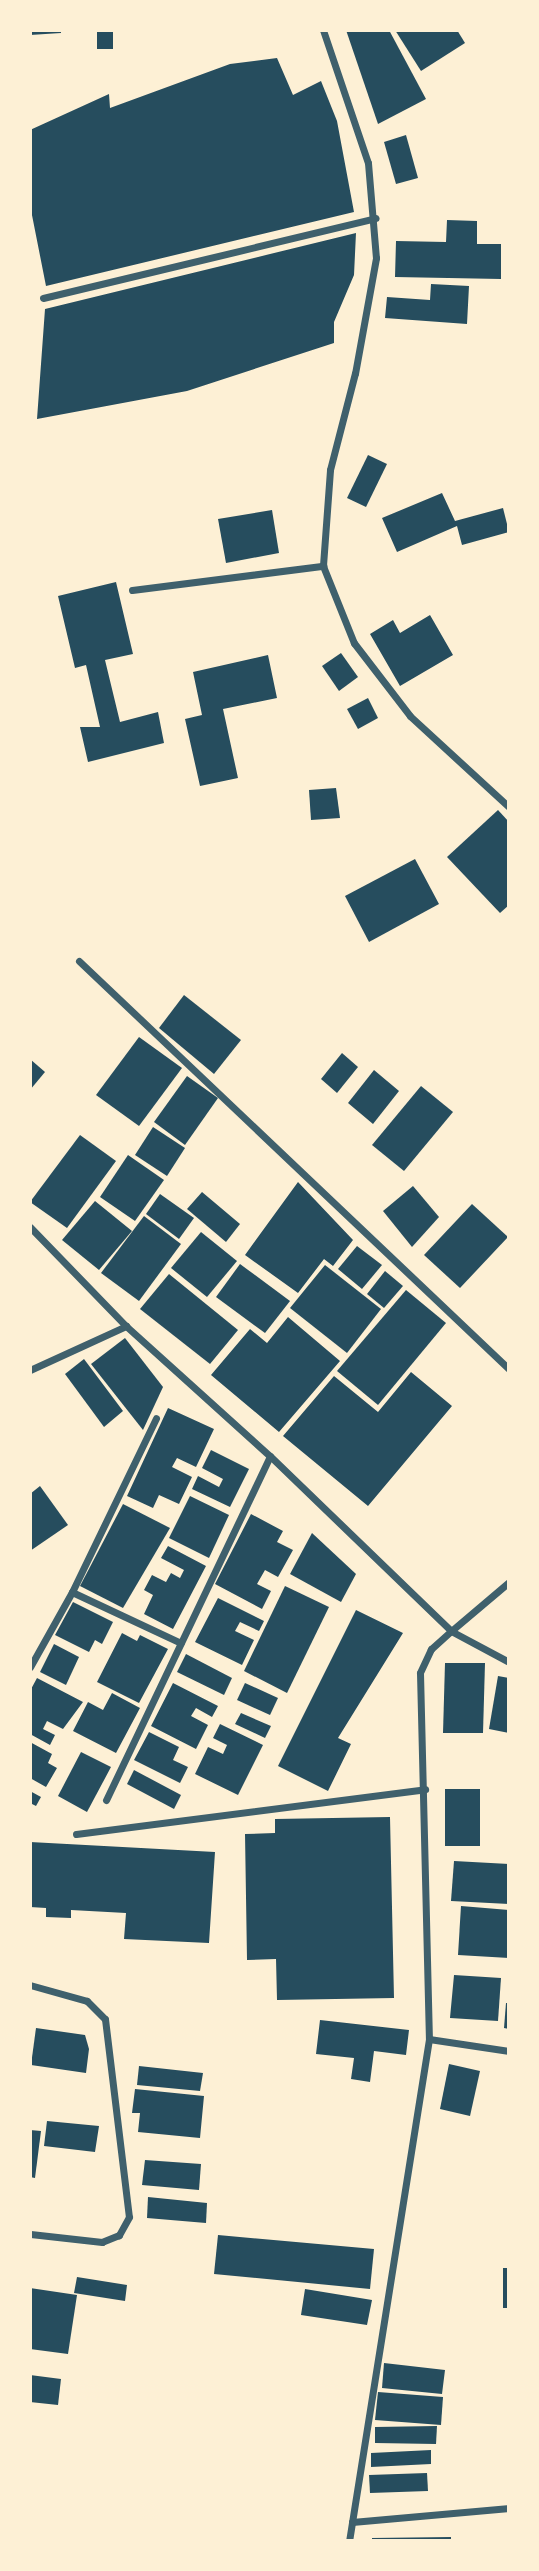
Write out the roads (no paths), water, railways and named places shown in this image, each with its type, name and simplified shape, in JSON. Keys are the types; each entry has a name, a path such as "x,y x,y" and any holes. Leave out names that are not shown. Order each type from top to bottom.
{"street":[{"path":"323,30 368,163 376,219 376,258 355,373 330,470 323,566 362,653 411,716 509,807"},
{"path":"43,298 376,219"},
{"path":"132,590 323,566"},
{"path":"79,961 509,1369"},
{"path":"30,1227 126,1326 270,1456 452,1631 509,1662"},
{"path":"30,1370 126,1326"},
{"path":"30,1667 72,1592 156,1418"},
{"path":"106,1800 270,1456"},
{"path":"349,2541 429,2039 425,1789 420,1673 431,1649 509,1582"},
{"path":"72,1592 181,1643"},
{"path":"76,1834 425,1789"},
{"path":"30,1985 97,2007 105,2019 129,2217 119,2235 102,2242 30,2234"},
{"path":"429,2039 509,2050"},
{"path":"352,2522 509,2508"}]}
